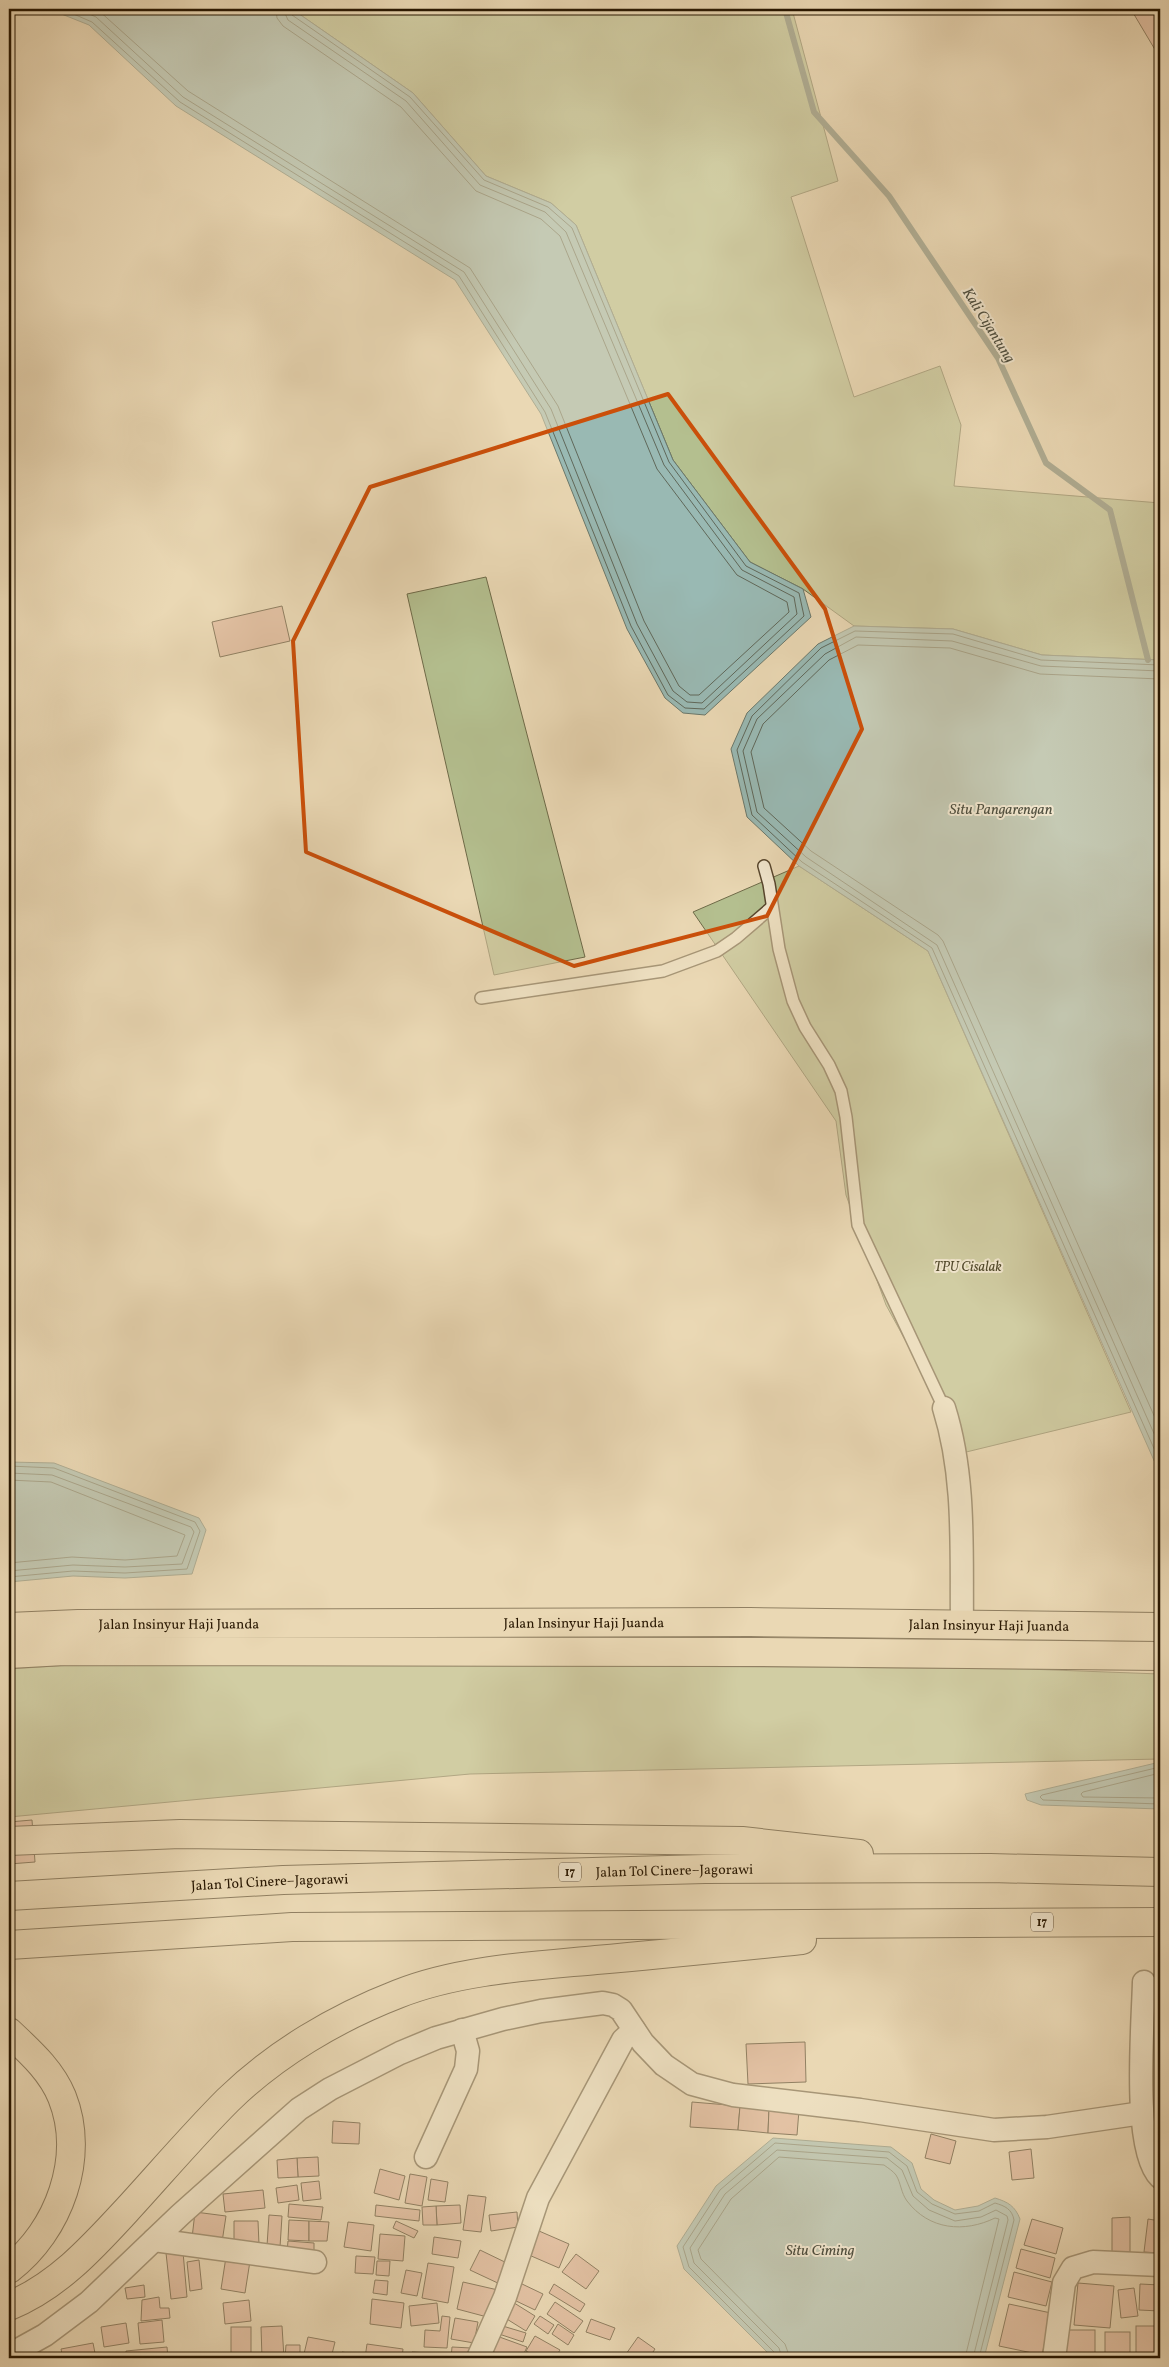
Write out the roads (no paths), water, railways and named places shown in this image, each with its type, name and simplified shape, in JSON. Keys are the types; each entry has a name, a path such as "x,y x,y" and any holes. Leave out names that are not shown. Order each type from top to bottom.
{"highway":[{"name":"Jalan Insinyur Haji Juanda","path":"9,1627 78,1624 750,1622 1160,1627"},
{"path":"750,1622 753,1652"},
{"name":"Jalan Insinyur Haji Juanda","path":"9,1654 64,1651 753,1652 1160,1656"},
{"path":"9,1841 180,1834 742,1841 990,1868"},
{"name":"Jalan Tol Cinere–Jagorawi","path":"9,1896 283,1880 705,1869 990,1868 1160,1872"},
{"name":"17","path":"9,1945 292,1927 1160,1922"},
{"path":"9,2306 28,2298 64,2273 103,2236 228,2099 275,2062 331,2024 399,1993 465,1976 538,1966 955,1924"},
{"path":"9,2032 34,2055 50,2075 62,2097 69,2123 71,2152 66,2184 54,2214 40,2237 19,2261 9,2268"}],"street":[{"path":"944,1408 953,1436 958,1478 962,1625"},
{"path":"1144,1982 1142,2113 1147,2156 1152,2169 1160,2177"},
{"path":"9,2355 31,2351 45,2335 89,2302 154,2240 299,2109 330,2089 391,2057 436,2038 542,2011 603,2003 614,2004 621,2010 652,2054 678,2076 692,2084 709,2090 733,2095 860,2110 994,2130 1047,2128 1142,2113"},
{"path":"426,2157 466,2069 468,2051 462,2030"},
{"path":"478,2358 483,2351 504,2298 538,2198 623,2040 634,2030"},
{"path":"154,2240 315,2262"},
{"path":"1054,2358 1064,2283 1073,2268 1093,2262 1160,2265"}],"lane":[{"path":"764,866 779,949 792,1001 805,1027 829,1065 841,1091 846,1116 858,1225 944,1408"},
{"path":"481,998 663,970 717,951 736,938 772,906"}],"water":[{"path":"49,9 292,9 413,93 486,176 551,203 576,225 673,460 750,562 803,589 811,617 705,715 683,713 665,698 627,629 541,414 455,280 176,106 89,25"},
{"name":"Situ Pangarengan","path":"854,626 953,629 1042,655 1160,660 1160,1474 928,951 799,866 747,817 731,749 747,713 818,644"},
{"path":"9,1462 54,1463 199,1518 206,1530 192,1574 125,1578 73,1576 9,1582"},
{"path":"1160,1762 1160,1809 1041,1805 1027,1800 1025,1794"},
{"name":"Situ Ciming","path":"773,2138 891,2147 912,2163 921,2189 934,2200 955,2210 978,2206 995,2198 1013,2208 1020,2219 984,2358 773,2358 684,2269 677,2246 716,2186"}],"waterway":[{"name":"Kali Cijantung","path":"785,9 814,112 889,196 998,358 1046,463 1110,510 1148,660"}],"park label":[{"name":"TPU Cisalak","path":"968,1266"}]}
